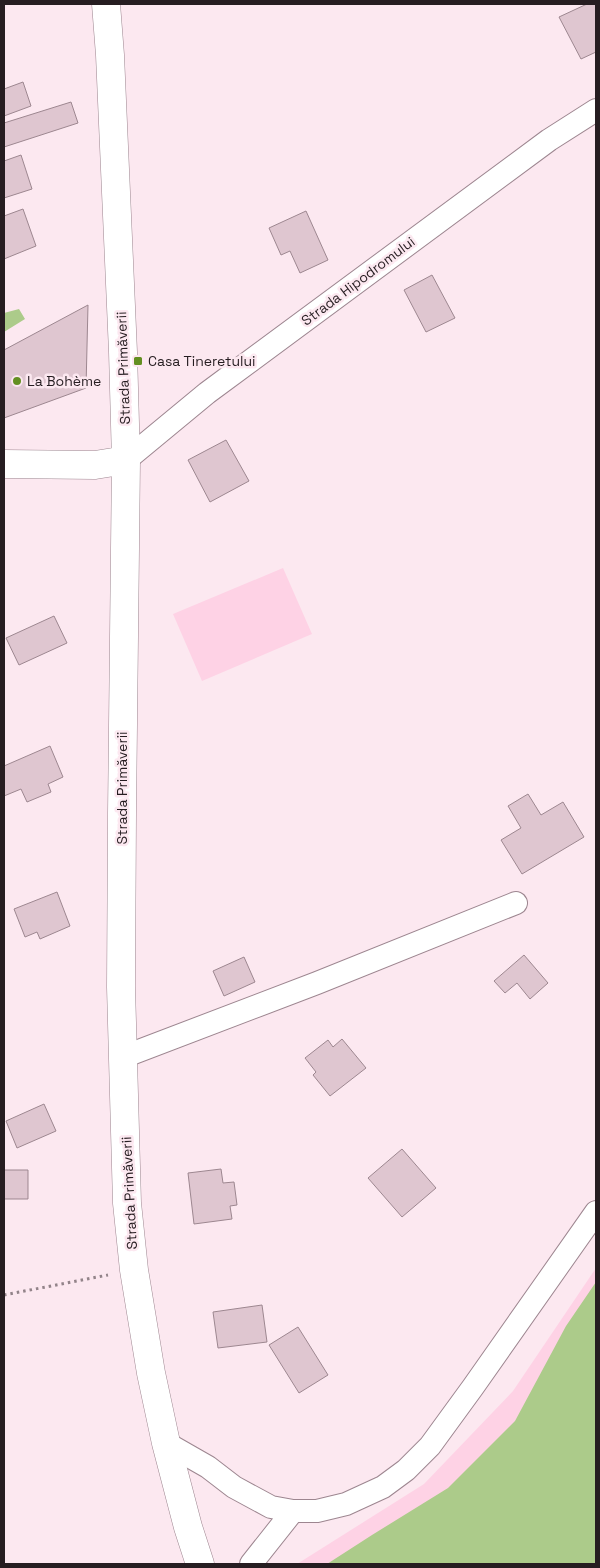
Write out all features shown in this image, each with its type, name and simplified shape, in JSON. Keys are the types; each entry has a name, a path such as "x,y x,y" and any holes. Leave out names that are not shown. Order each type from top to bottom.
{"main road":[{"name":"Strada Primăverii","path":"106,4 123,342 126,460 121,987 127,1203 134,1270 150,1373 166,1443 188,1527 200,1564"},
{"path":"4,464 95,465 126,460"}],"street":[{"name":"Strada Hipodromului","path":"126,460 215,387 549,140 596,110"},
{"path":"124,1057 516,904"},
{"path":"166,1443 192,1457 234,1487 271,1507 293,1511 317,1511 346,1504 383,1487 412,1464 430,1446 474,1387 596,1212"},
{"path":"251,1564 293,1511"}],"path":[{"path":"4,1295 134,1270"}],"shaded area":[{"path":"19,309 25,319 4,332 4,313"},
{"path":"283,568 312,634 202,681 173,614"},
{"path":"596,1268 596,1564 297,1564 424,1484 513,1391"},
{"path":"596,1282 596,1564 327,1564 448,1488 515,1421 566,1326"}],"building":[{"path":"587,4 596,4 596,52 581,59 559,17"},
{"path":"23,82 31,106 4,116 4,89"},
{"path":"71,102 78,123 4,147 4,123"},
{"path":"21,155 32,189 4,198 4,161"},
{"path":"23,209 36,246 4,259 4,216"},
{"path":"306,211 328,260 300,273 290,251 281,255 269,228"},
{"path":"432,275 455,318 426,332 404,290"},
{"path":"88,305 86,388 4,418 4,350"},
{"path":"226,440 249,481 210,502 188,460"},
{"path":"54,616 67,643 19,665 6,638"},
{"path":"50,746 63,777 48,784 51,792 27,802 21,789 4,796 4,766"},
{"path":"528,794 541,815 563,802 584,837 522,874 501,840 521,828 508,806"},
{"path":"57,892 70,926 40,939 37,932 25,937 14,909"},
{"path":"524,955 548,983 530,999 517,983 505,993 494,981"},
{"path":"244,957 255,982 224,996 213,971"},
{"path":"342,1039 366,1068 330,1096 313,1075 316,1072 305,1058 328,1040 333,1047"},
{"path":"44,1104 56,1131 17,1148 6,1121"},
{"path":"402,1149 436,1188 402,1217 368,1178"},
{"path":"221,1169 223,1183 234,1182 237,1205 230,1206 232,1219 194,1224 188,1173"},
{"path":"4,1170 28,1170 28,1199 4,1199"},
{"path":"262,1305 267,1342 218,1348 213,1312"},
{"path":"298,1327 328,1375 299,1393 269,1345"}],"place":[{"name":"Casa Tineretului","path":"138,361"},
{"name":"La Bohème","path":"17,381"}]}
